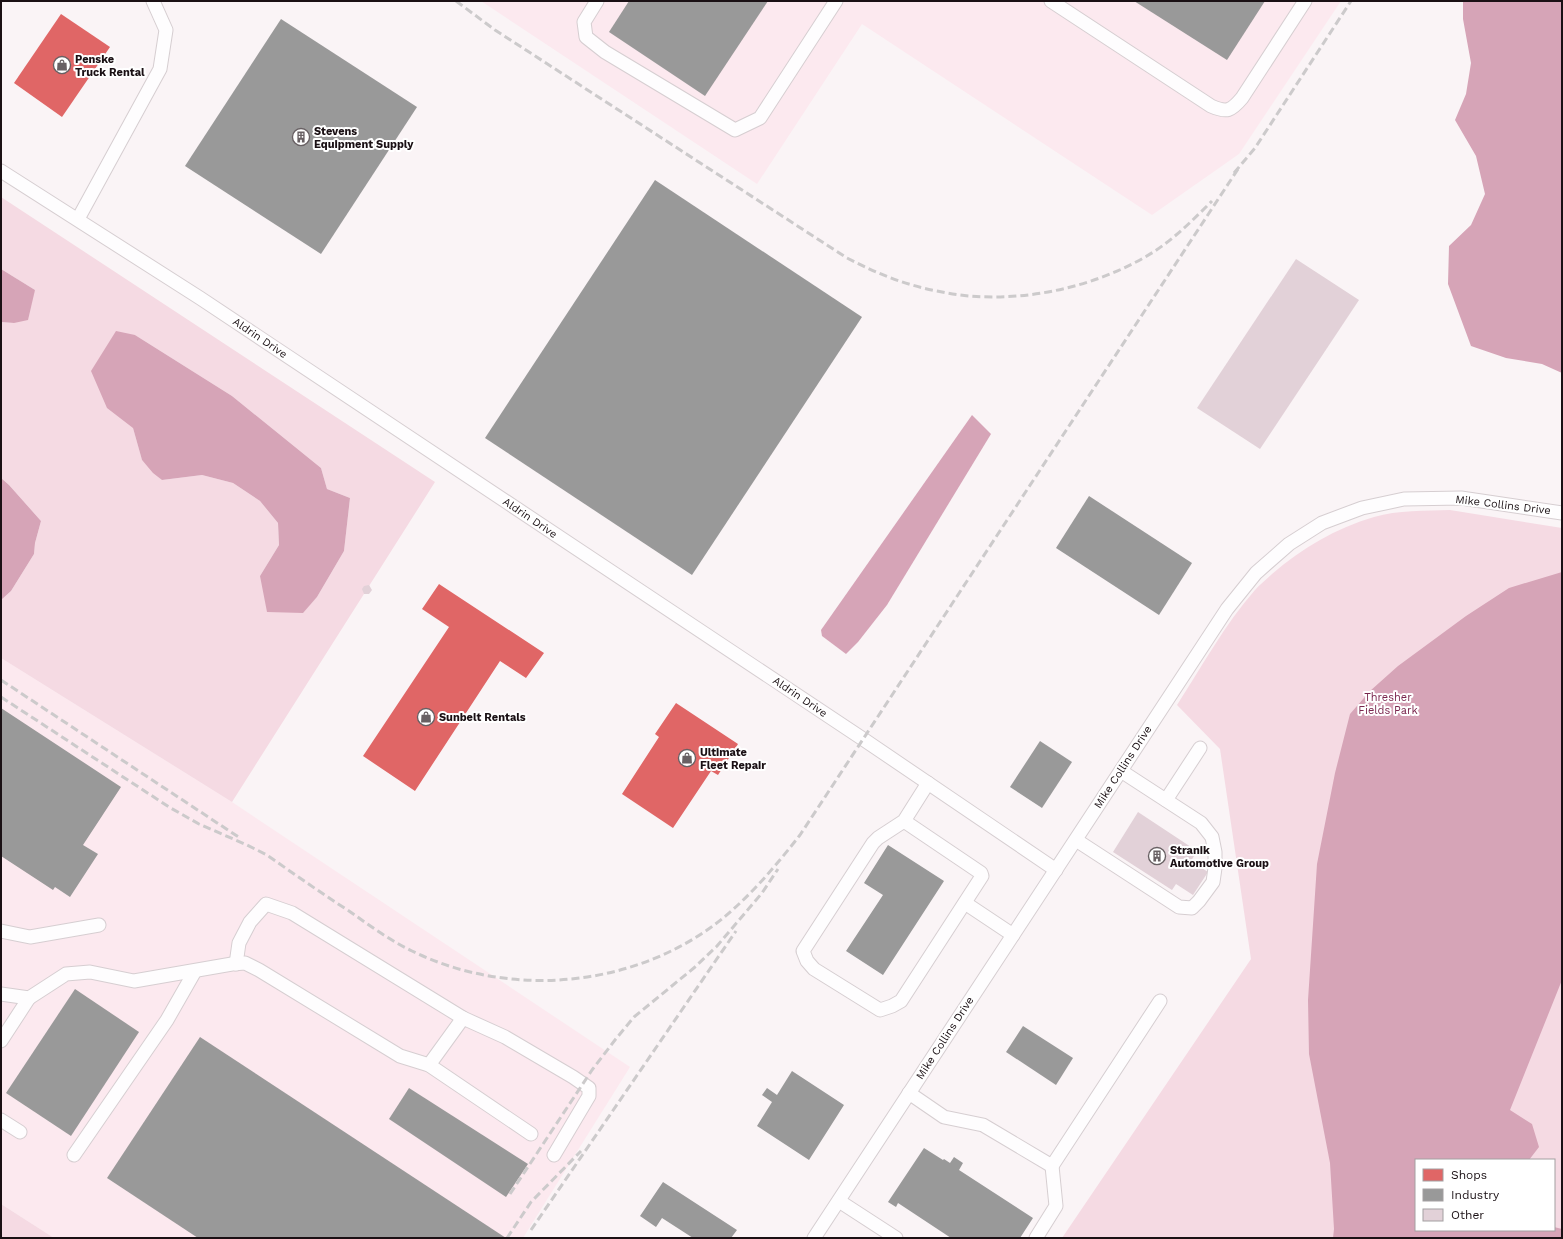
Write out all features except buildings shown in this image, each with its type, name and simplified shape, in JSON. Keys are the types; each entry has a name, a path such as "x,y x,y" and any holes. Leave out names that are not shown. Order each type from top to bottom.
{"street":[{"path":"78,219 160,69 166,30 153,1"},
{"path":"597,1 584,22 586,37 605,52 735,130 760,118 836,1"},
{"path":"1051,1 1211,106 1220,110 1228,110 1235,106 1242,98 1305,1"},
{"name":"Aldrin Drive","path":"1,170 207,302 1056,870"},
{"name":"Mike Collins Drive","path":"814,1238 1227,609 1256,573 1289,544 1322,523 1362,508 1404,499 1461,498 1562,513"},
{"path":"1166,800 1200,748"},
{"path":"1076,840 1179,907 1192,908 1213,882 1215,852 1212,837 1202,823 1121,771"},
{"path":"904,821 981,873 982,876 901,1001 880,1010 814,969 807,961 803,951 873,843 904,821 928,784"},
{"path":"965,903 1013,935"},
{"path":"236,964 239,943 250,922 266,904 292,913 463,1018 505,1037 573,1077 589,1088 589,1096 554,1155"},
{"path":"1,931 30,937 99,924"},
{"path":"1,1041 29,998 66,974 90,972 134,981 245,963 259,970 400,1056 429,1065 531,1134"},
{"path":"74,1155 167,1020 195,970"},
{"path":"1,994 29,998"},
{"path":"1036,1238 1056,1206 1052,1166 1160,1001"},
{"path":"429,1065 463,1018"},
{"path":"909,1093 944,1117 983,1125 1052,1166"},
{"path":"1,1120 20,1132"},
{"path":"838,1201 896,1238"}],"shaded area":[{"path":"481,1 1341,1 1239,154 1152,215 862,24 757,184"},
{"path":"1463,1 1562,1 1562,373 1542,364 1506,358 1471,346 1448,284 1449,246 1471,225 1485,194 1476,156 1455,120 1466,94 1471,63 1463,19"},
{"path":"1,269 35,290 28,320 14,323 1,322"},
{"path":"116,331 135,335 232,396 321,468 327,489 350,498 344,551 317,597 303,613 267,612 260,576 279,545 278,523 260,501 233,483 202,475 162,480 153,473 142,460 133,428 107,408 91,371"},
{"path":"972,415 991,434 887,605 858,642 846,654 822,636 821,630"},
{"path":"1,478 41,521 35,543 34,554 11,591 1,600"},
{"path":"1562,572 1562,980 1510,1110 1532,1124 1539,1147 1530,1159 1415,1159 1415,1231 1555,1231 1555,1227 1562,1229 1562,1238 1333,1238 1334,1229 1330,1163 1309,1054 1308,1000 1317,864 1335,773 1350,714 1370,691 1398,666 1466,616 1509,588"},
{"path":"1,658 232,802 630,1067 523,1238 54,1238 1,1204"}],"green space":[{"path":"1,197 435,482 232,802 1,658 1,600 11,591 34,554 35,543 41,521 1,478 1,322 14,323 35,290 1,269","holes":["135,335 232,396 321,468 327,489 350,498 344,551 317,597 303,612 260,576 279,545 278,523 260,501 233,483 202,475 162,480 142,460 133,428"]},
{"name":"Thresher Fields Park","path":"1450,510 1562,528 1562,1238 1062,1238 1251,959 1220,749 1177,705 1223,632 1244,603 1261,584 1283,565 1307,547 1346,527 1383,515"},
{"path":"1,1204 54,1238 1,1238"}],"railway":[{"path":"456,1 495,30 847,258 869,269 902,282 937,291 992,297 1021,296 1050,292 1078,285 1131,265 1163,246 1178,234 1212,201"},
{"path":"1234,173 1255,148 1351,1"},
{"path":"1,697 169,807 199,824 267,855 379,932 412,951 448,966 486,975 525,980 564,980 603,974 640,964 676,948 710,928 723,918 747,896 780,860 800,835 1238,169"},
{"path":"1,680 240,838"},
{"path":"510,1194 592,1070 615,1040 634,1017 695,967 717,946 762,893 778,869"},
{"path":"531,1230 736,931"},
{"path":"507,1238 531,1202 581,1151"}],"place":[{"name":"Penske Truck Rental","path":"62,65"},
{"name":"Stevens Equipment Supply","path":"301,137"},
{"name":"Sunbelt Rentals","path":"426,717"},
{"name":"Ultimate Fleet Repair","path":"687,758"},
{"name":"Stranik Automotive Group","path":"1157,856"}]}
